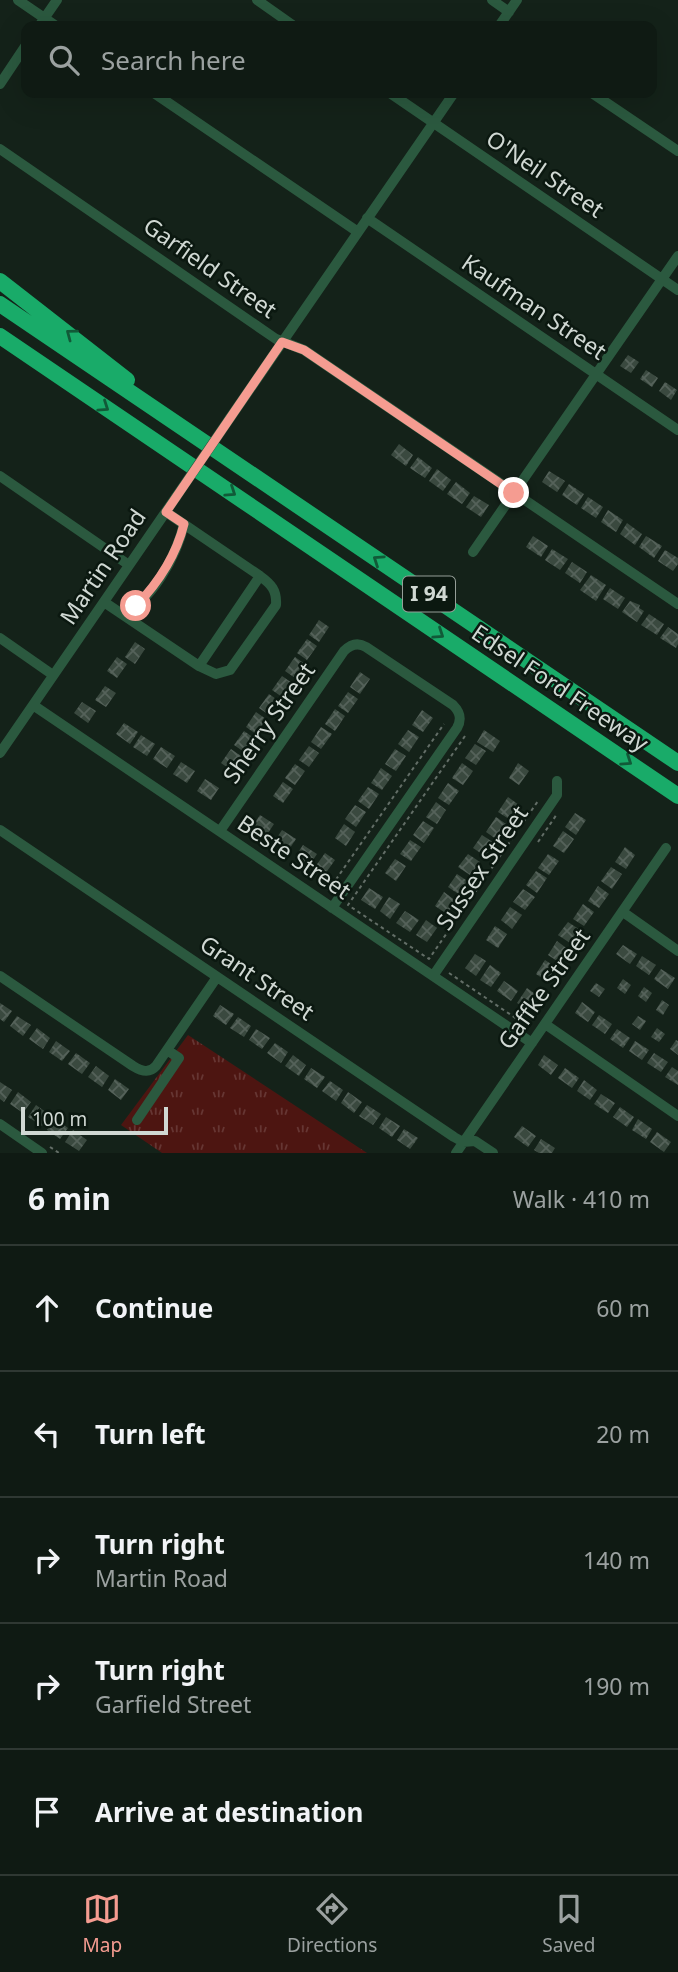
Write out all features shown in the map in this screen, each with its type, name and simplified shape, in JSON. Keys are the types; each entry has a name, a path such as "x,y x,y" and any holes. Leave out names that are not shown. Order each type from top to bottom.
{"highway":[{"path":"0,281 104,360 179,425"},
{"name":"Edsel Ford Freeway","path":"0,304 678,763"},
{"name":"Edsel Ford Freeway","path":"0,336 678,798"}],"street":[{"path":"18,0 41,21"},
{"path":"43,21 57,0"},
{"path":"257,0 287,21"},
{"path":"492,0 509,12"},
{"path":"503,21 517,0"},
{"path":"0,84 21,53"},
{"path":"161,98 358,232"},
{"name":"O'Neil Street","path":"397,98 678,290"},
{"name":"Martin Road","path":"0,752 450,98"},
{"path":"599,98 678,151"},
{"name":"Garfield Street","path":"0,149 282,342 304,350 678,604"},
{"name":"Kaufman Street","path":"367,218 678,430"},
{"path":"473,552 678,256"},
{"path":"0,476 129,565"},
{"path":"104,602 199,666 216,674 230,670 268,616 275,605 276,597 272,585 166,512"},
{"path":"121,613 136,606 166,569 176,552 184,524"},
{"path":"199,666 260,576"},
{"path":"0,638 54,676"},
{"name":"Sherry Street","path":"220,831 344,651 357,644 366,646 453,705 460,723 332,908"},
{"name":"Beste Street","path":"33,705 532,1043"},
{"name":"Sussex Street","path":"433,976 557,795 557,781"},
{"name":"Grant Street","path":"0,830 463,1142 475,1141 493,1153"},
{"name":"Gaffke Street","path":"456,1153 667,848"},
{"path":"623,912 678,951"},
{"path":"0,976 141,1071 153,1069 217,977"},
{"path":"545,1024 678,1116"},
{"path":"137,1120 179,1058 167,1050"},
{"path":"0,1124 42,1153"}],"path":[{"path":"328,892 444,724"},
{"path":"465,736 348,905 429,959 538,801"},
{"path":"449,972 519,1021"}],"green space":[{"path":"188,1035 367,1153 162,1153 121,1125"}],"building":[{"path":"628,355 639,362 631,373 620,366"},
{"path":"646,370 658,378 652,387 640,379"},
{"path":"665,382 677,390 671,400 659,391"},
{"path":"399,444 413,455 406,466 391,455"},
{"path":"418,457 432,468 425,478 410,468"},
{"path":"437,469 451,480 443,491 429,481"},
{"path":"549,471 565,481 557,492 542,482"},
{"path":"456,482 470,493 462,504 447,494"},
{"path":"569,484 584,494 577,505 562,495"},
{"path":"474,496 489,505 481,517 466,507"},
{"path":"588,497 603,507 596,518 581,508"},
{"path":"608,510 623,520 616,532 601,522"},
{"path":"627,523 642,534 635,545 620,534"},
{"path":"533,536 548,546 541,557 526,547"},
{"path":"646,536 662,546 654,558 639,547"},
{"path":"552,549 568,559 560,570 545,560"},
{"path":"665,550 678,558 678,564 673,571 658,561"},
{"path":"572,562 587,572 580,583 565,573"},
{"path":"591,575 606,585 596,601 580,590"},
{"path":"610,588 625,598 618,609 603,599"},
{"path":"630,601 640,605 639,608 644,611 637,622 622,612"},
{"path":"649,614 664,624 657,635 641,625"},
{"path":"319,620 329,627 319,642 309,635"},
{"path":"668,627 678,634 676,648 660,638"},
{"path":"307,639 317,646 307,660 297,653"},
{"path":"135,642 145,649 135,664 125,657"},
{"path":"117,657 127,664 117,678 107,671"},
{"path":"295,657 305,664 295,678 285,671"},
{"path":"360,672 370,679 360,694 350,687"},
{"path":"282,676 292,683 282,697 272,690"},
{"path":"105,686 116,693 106,707 95,700"},
{"path":"348,692 358,699 348,713 338,706"},
{"path":"269,694 279,701 269,715 259,708"},
{"path":"82,702 96,711 88,723 74,713"},
{"path":"335,709 345,716 335,731 325,724"},
{"path":"422,710 433,718 423,732 412,725"},
{"path":"256,712 266,719 256,734 246,727"},
{"path":"124,723 138,732 130,744 116,734"},
{"path":"321,727 332,734 321,749 311,742"},
{"path":"408,730 419,737 409,752 398,744"},
{"path":"484,730 500,741 493,752 477,742"},
{"path":"244,731 254,738 244,752 234,745"},
{"path":"141,735 155,744 147,756 133,747"},
{"path":"475,744 486,751 476,765 465,758"},
{"path":"309,746 319,753 309,767 299,760"},
{"path":"161,747 175,756 167,768 153,759"},
{"path":"231,749 241,756 231,770 221,763"},
{"path":"395,749 406,756 396,771 385,764"},
{"path":"181,762 195,771 187,783 173,774"},
{"path":"462,763 473,771 463,785 452,778"},
{"path":"518,763 529,771 519,785 509,778"},
{"path":"295,764 305,771 295,785 285,778"},
{"path":"381,768 392,776 382,790 371,783"},
{"path":"205,779 219,788 211,800 197,791"},
{"path":"283,782 293,789 283,803 273,796"},
{"path":"448,783 459,791 449,805 438,798"},
{"path":"368,787 379,794 369,809 358,801"},
{"path":"508,797 519,805 509,819 498,812"},
{"path":"436,802 446,810 437,824 426,817"},
{"path":"355,805 366,812 356,827 345,819"},
{"path":"575,813 586,820 576,835 565,827"},
{"path":"260,815 274,824 266,836 252,827"},
{"path":"496,817 506,824 496,839 486,832"},
{"path":"423,821 434,828 424,843 413,835"},
{"path":"344,824 355,832 346,846 335,838"},
{"path":"282,830 296,839 288,851 274,842"},
{"path":"563,831 574,839 564,853 553,846"},
{"path":"482,835 494,843 485,856 473,848"},
{"path":"410,840 421,847 411,861 400,854"},
{"path":"303,845 317,854 309,866 295,857"},
{"path":"625,847 635,855 626,869 615,862"},
{"path":"325,853 335,860 325,874 315,867"},
{"path":"468,854 480,862 470,875 458,867"},
{"path":"548,854 559,861 549,875 538,868"},
{"path":"395,859 406,866 396,881 385,873"},
{"path":"611,867 622,874 612,889 601,881"},
{"path":"536,871 547,878 537,893 526,885"},
{"path":"457,874 469,882 460,895 448,887"},
{"path":"598,886 609,894 599,908 588,901"},
{"path":"369,888 383,897 375,909 361,900"},
{"path":"523,889 535,897 525,910 513,902"},
{"path":"444,892 456,901 447,914 435,906"},
{"path":"389,897 400,904 390,919 380,911"},
{"path":"583,904 594,912 584,926 573,919"},
{"path":"510,907 522,915 512,929 501,920"},
{"path":"405,911 419,920 410,932 396,923"},
{"path":"426,920 437,928 427,942 416,935"},
{"path":"568,922 580,930 570,943 558,935"},
{"path":"495,926 507,934 498,948 486,940"},
{"path":"557,941 569,950 560,963 548,955"},
{"path":"623,945 637,954 630,964 616,954"},
{"path":"475,954 486,961 476,976 465,968"},
{"path":"642,956 656,965 649,975 636,966"},
{"path":"545,960 557,968 548,982 536,974"},
{"path":"490,965 501,973 491,987 480,980"},
{"path":"661,969 675,978 668,989 654,979"},
{"path":"623,979 631,985 625,994 617,988"},
{"path":"504,981 518,991 511,1001 497,991"},
{"path":"596,983 605,989 599,997 590,991"},
{"path":"644,987 652,993 646,1002 638,996"},
{"path":"527,988 538,996 528,1010 517,1003"},
{"path":"662,1000 669,1005 663,1015 656,1010"},
{"path":"582,1002 595,1012 588,1022 575,1013"},
{"path":"0,1003 12,1011 4,1022 0,1019"},
{"path":"220,1005 234,1014 226,1025 213,1016"},
{"path":"599,1015 612,1024 605,1034 592,1025"},
{"path":"17,1016 31,1025 23,1036 10,1026"},
{"path":"638,1016 646,1021 640,1030 632,1024"},
{"path":"238,1017 251,1026 244,1037 230,1028"},
{"path":"37,1028 50,1038 43,1049 29,1039"},
{"path":"657,1028 665,1034 659,1042 651,1037"},
{"path":"256,1029 270,1038 262,1049 249,1040"},
{"path":"617,1029 630,1038 623,1048 610,1039"},
{"path":"676,1040 678,1041 678,1055 670,1049"},
{"path":"56,1041 70,1051 62,1061 49,1052"},
{"path":"635,1041 649,1050 642,1060 629,1051"},
{"path":"275,1043 288,1052 281,1063 267,1053"},
{"path":"76,1053 90,1063 82,1074 68,1064"},
{"path":"654,1053 668,1062 661,1072 647,1063"},
{"path":"293,1055 306,1065 299,1076 285,1066"},
{"path":"544,1055 558,1065 551,1075 538,1065"},
{"path":"96,1066 109,1076 102,1087 88,1077"},
{"path":"672,1067 678,1071 678,1085 665,1077"},
{"path":"311,1068 325,1077 317,1088 304,1079"},
{"path":"565,1068 579,1078 572,1088 558,1078"},
{"path":"115,1079 129,1089 121,1100 108,1090"},
{"path":"584,1080 597,1090 590,1100 577,1091"},
{"path":"330,1081 343,1090 336,1101 322,1091"},
{"path":"0,1082 12,1090 4,1102 0,1099"},
{"path":"18,1092 31,1102 23,1113 10,1104"},
{"path":"348,1092 362,1102 354,1113 341,1103"},
{"path":"601,1094 615,1103 608,1113 594,1104"},
{"path":"36,1105 50,1115 42,1126 28,1117"},
{"path":"367,1105 381,1114 373,1125 359,1116"},
{"path":"620,1107 634,1117 627,1127 613,1117"},
{"path":"386,1117 400,1126 392,1137 379,1128"},
{"path":"55,1118 68,1128 60,1139 47,1130"},
{"path":"638,1119 652,1129 646,1139 632,1130"},
{"path":"522,1126 536,1136 528,1147 514,1137"},
{"path":"404,1129 418,1138 410,1149 397,1140"},
{"path":"73,1130 87,1140 79,1151 65,1142"},
{"path":"657,1132 671,1142 664,1152 650,1142"},
{"path":"541,1139 555,1148 552,1153 539,1153 534,1150"}],"route":[{"path":"136,606 166,569 181,539 184,524 166,512 282,342 304,350 514,493"}]}
